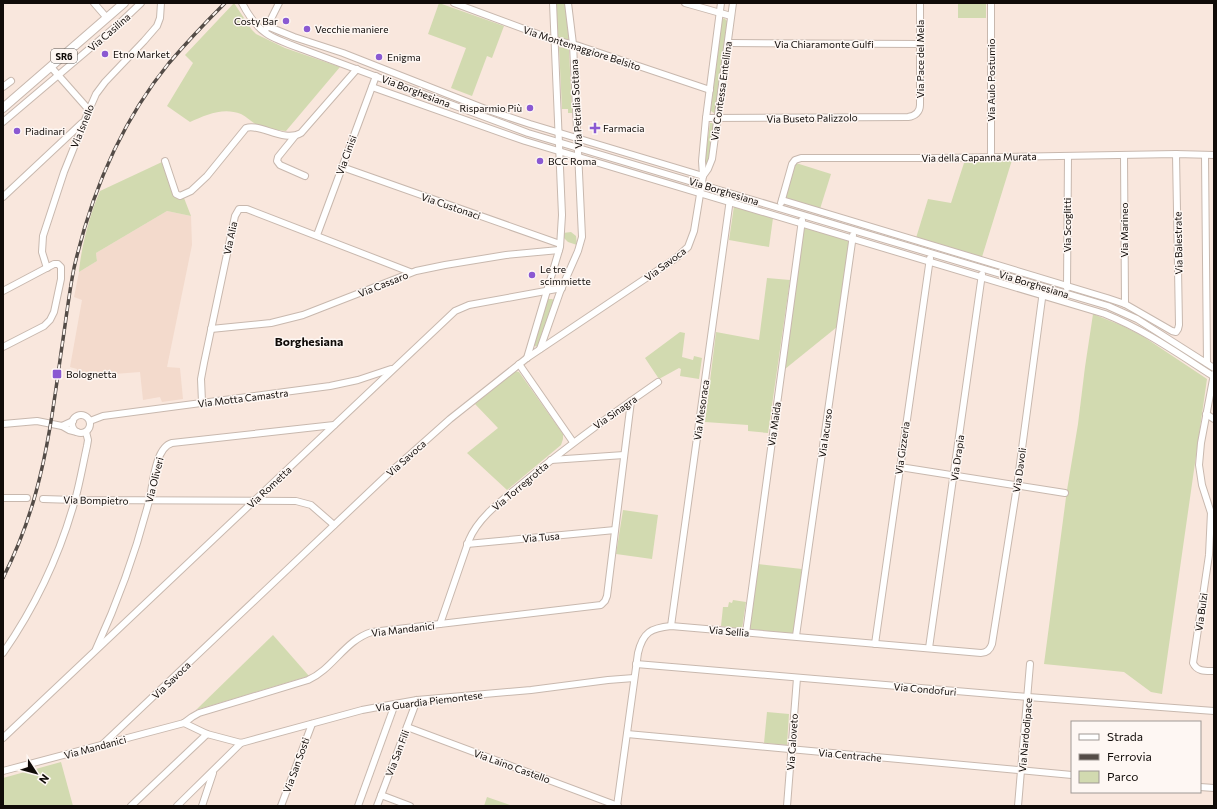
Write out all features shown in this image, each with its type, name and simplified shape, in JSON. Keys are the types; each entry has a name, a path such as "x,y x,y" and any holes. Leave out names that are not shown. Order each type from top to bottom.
{"main road":[{"name":"Via Casilina","path":"5,105 124,3"}],"street":[{"path":"94,3 107,18"},
{"name":"Via Casilina","path":"3,122 121,22 141,3"},
{"name":"Via Isnello","path":"47,268 42,252 43,236 62,178 88,110 96,94 105,82 155,29 160,21 162,3"},
{"name":"Via Borghesiana","path":"242,3 252,20 264,32 291,45 498,123 1108,306 1138,318 1214,368"},
{"path":"264,32 280,3"},
{"name":"Via Montemaggiore Belsito","path":"454,3 554,40 573,44 710,90"},
{"name":"Via Petralia Sottana","path":"552,3 559,151"},
{"name":"Via Petralia Sottana","path":"568,3 573,44 579,157"},
{"path":"685,3 731,16"},
{"name":"Via Contessa Entellina","path":"701,185 703,176 702,161 706,118 721,3"},
{"name":"Via Contessa Entellina","path":"703,176 712,162 733,3"},
{"name":"Via Pace del Mela","path":"917,114 920,105 920,3"},
{"name":"Via Aulo Postumio","path":"991,3 991,157"},
{"name":"Via Borghesiana","path":"267,26 343,53 488,110 703,176"},
{"path":"291,45 294,36"},
{"name":"Via Chiaramonte Gulfi","path":"728,43 920,44"},
{"path":"51,67 88,110"},
{"path":"305,176 281,166 277,161 279,156 295,136 305,130 357,69"},
{"name":"Via Cinisi","path":"316,235 376,76"},
{"path":"3,87 11,81"},
{"name":"Via Borghesiana","path":"372,87 500,134 981,277 1043,294 1105,314 1129,323 1214,374"},
{"name":"Via Buseto Palizzolo","path":"706,118 908,117 917,114"},
{"path":"3,197 83,122"},
{"path":"165,161 175,193 180,196 191,191 207,176 246,128 253,127 271,133 295,136"},
{"path":"527,358 560,247 562,215 559,151"},
{"name":"Via della Capanna Murata","path":"780,208 792,165 795,160 800,158 1176,154 1214,156"},
{"name":"Via Balestrate","path":"1176,154 1179,326 1177,331"},
{"name":"Via Marineo","path":"1124,155 1125,304"},
{"name":"Via Scoglitti","path":"1067,294 1068,156"},
{"path":"1205,156 1207,363"},
{"path":"540,349 562,288 577,255 582,237 579,157"},
{"name":"Via Custonaci","path":"342,167 560,247"},
{"name":"Via Savoca","path":"103,744 429,437 527,358 683,252 693,235 701,185"},
{"name":"Via Mesoraca","path":"671,626 731,193"},
{"name":"Via Borghesiana","path":"782,200 1125,304 1172,332 1177,331"},
{"name":"Via Alia","path":"202,402 202,371 234,216 241,208 316,235 410,272"},
{"name":"Via Maida","path":"746,633 803,215"},
{"name":"Via Iacurso","path":"796,636 854,230"},
{"name":"Via Cassaro","path":"211,329 266,324 303,315 410,272 560,247"},
{"name":"Via Gizzeria","path":"875,644 931,253"},
{"path":"3,290 57,264 61,267 62,272 54,312 50,320 44,326 3,347"},
{"name":"Via Drapia","path":"929,648 982,268"},
{"name":"Via Davoli","path":"988,651 992,644 1017,486 1044,287"},
{"name":"Via Rometta","path":"3,738 447,318 461,308 469,305 562,288"},
{"path":"1105,314 1108,306"},
{"path":"519,364 573,442"},
{"name":"Via Motta Camastra","path":"90,421 103,416 202,402 304,391 358,380 394,368"},
{"path":"1214,374 1200,449 1199,468 1202,485 1214,521"},
{"name":"Via Sinagra","path":"573,442 658,382"},
{"name":"Via Mandanici","path":"3,772 184,723 192,716 199,713 312,678 324,670 352,643 365,634 378,630 601,605 607,596 631,401"},
{"path":"1206,414 1214,419"},
{"path":"3,424 33,421 62,426 69,430 83,433 90,427 90,421 86,416 79,415 72,422 62,426"},
{"path":"72,422 73,428 77,432"},
{"name":"Via Oliveri","path":"94,652 128,571 160,456 164,447 168,444 334,425"},
{"path":"3,653 44,583 63,537 75,500 88,443 86,432"},
{"name":"Via Torregrotta","path":"440,624 472,533 484,518 504,499 573,442"},
{"path":"551,460 624,455"},
{"path":"900,467 1065,493"},
{"path":"3,505 6,497 27,498"},
{"name":"Via Bompietro","path":"42,499 293,501 314,506 334,525"},
{"name":"Via Bulzi","path":"1210,512 1209,554 1193,663 1195,667 1199,669 1214,671"},
{"name":"Via Tusa","path":"467,544 615,530"},
{"name":"Via Sellia","path":"617,806 640,644 647,634 655,628 671,626 981,653 988,651"},
{"name":"Via Condofuri","path":"636,664 1214,711"},
{"name":"Via Nardodipace","path":"1018,806 1030,664"},
{"name":"Via Guardia Piemontese","path":"184,723 207,734 241,743 368,709 417,700 531,690 634,678"},
{"name":"Via Caloveto","path":"787,806 797,678"},
{"name":"Via San Fili","path":"377,806 417,700"},
{"name":"Via San Fili","path":"358,806 395,704"},
{"name":"Via San Sosti","path":"281,806 312,724"},
{"name":"Via Laino Castello","path":"407,727 617,806"},
{"path":"131,806 207,734"},
{"name":"Via Centrache","path":"627,734 1071,775"},
{"path":"177,806 241,743"},
{"path":"202,806 214,771"},
{"path":"1201,787 1214,788"},
{"path":"381,796 410,806"}],"shaded area":[{"path":"167,211 191,216 192,245 167,367 180,368 183,399 162,402 160,397 143,400 140,372 76,377 77,369 70,367 82,300 74,297 79,272 97,261 96,253"}],"green space":[{"path":"234,3 256,34 285,48 340,67 286,131 265,129 241,114 228,111 215,113 190,122 167,106 193,63 185,55"},
{"path":"439,3 504,26 492,58 487,56 472,96 451,88 466,48 428,34"},
{"path":"556,3 567,3 570,42 558,39"},
{"path":"958,3 986,3 986,18 958,18"},
{"path":"724,18 727,21 716,111 714,113 711,111 711,108 722,20"},
{"path":"559,47 569,49 572,113 568,113 568,109 562,109"},
{"path":"710,123 714,125 709,166 706,168 704,167"},
{"path":"1012,160 982,257 916,238 928,199 951,203 964,163"},
{"path":"162,162 175,197 184,198 191,216 167,211 96,253 97,261 79,272 86,231 100,191"},
{"path":"796,163 831,174 820,209 785,199"},
{"path":"734,206 773,218 769,247 729,240"},
{"path":"803,226 849,241 837,327 785,369"},
{"path":"571,232 576,236 577,245 568,242 564,238 563,233"},
{"path":"767,278 790,280 768,433 748,431 748,425 705,422 716,332 759,340"},
{"path":"548,299 555,301 540,342 536,347 534,344"},
{"path":"1093,314 1123,326 1144,337 1207,379 1162,694 1151,692 1124,672 1044,664 1067,490 1078,424"},
{"path":"680,332 685,333 682,357 693,360 694,356 702,358 699,379 680,376 681,369 679,368 659,379 645,358"},
{"path":"515,371 519,372 563,434 563,439 561,445 507,490 467,453 498,428 475,404"},
{"path":"623,510 658,515 652,559 616,554"},
{"path":"758,564 802,569 794,634 750,629"},
{"path":"733,600 746,602 742,629 721,626 723,607 728,607 729,602 732,603"},
{"path":"273,635 309,676 196,710"},
{"path":"767,712 789,714 787,745 764,743"},
{"path":"61,762 73,806 3,806 3,778"},
{"path":"487,797 510,805 510,806 484,806"}],"railway":[{"path":"3,578 26,525 41,474 51,420 74,268 89,213 99,186 122,134 152,86 176,55 225,3"}],"place":[{"name":"Costy Bar","path":"286,21"},
{"name":"Vecchie maniere","path":"307,29"},
{"name":"Etno Market","path":"105,54"},
{"name":"Enigma","path":"379,57"},
{"name":"Risparmio Più","path":"530,108"},
{"name":"Farmacia","path":"595,128"},
{"name":"Piadinari","path":"17,131"},
{"name":"BCC Roma","path":"540,161"},
{"name":"Le tre scimmiette","path":"532,275"},
{"name":"Bolognetta","path":"57,374"}],"district":[{"name":"Borghesiana","path":"309,341"}]}
